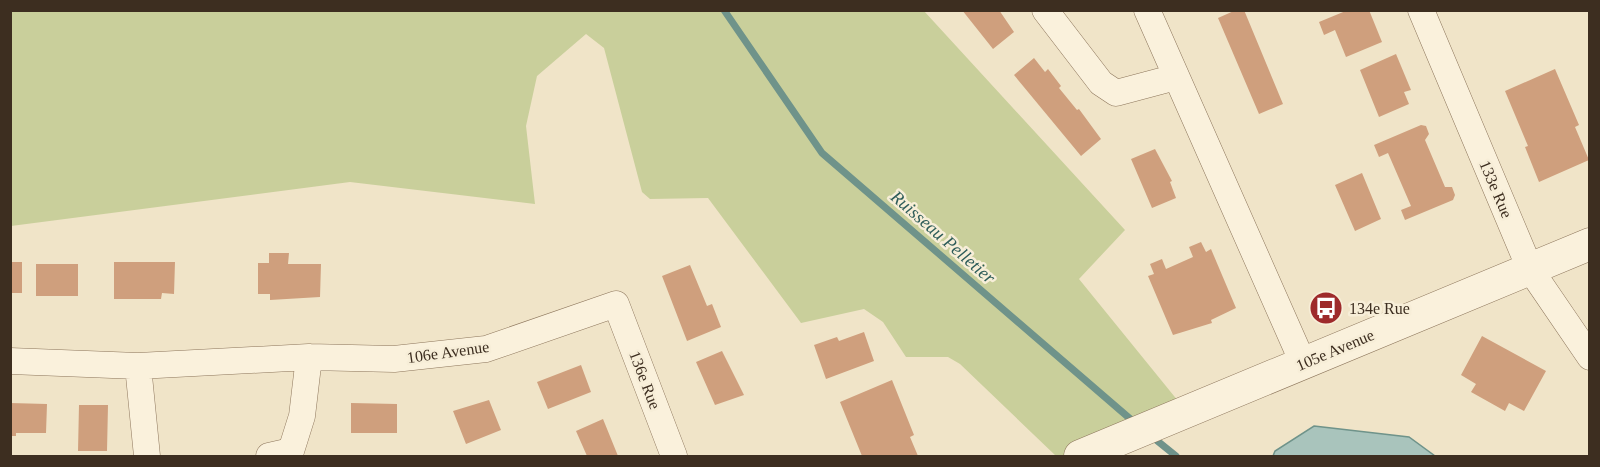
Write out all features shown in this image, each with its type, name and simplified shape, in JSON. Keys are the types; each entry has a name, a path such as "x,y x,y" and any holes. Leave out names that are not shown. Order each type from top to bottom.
{"street":[{"path":"1045,10 1101,83 1116,93 1176,77"},
{"path":"1147,10 1303,363"},
{"name":"133e Rue","path":"1421,10 1530,269 1590,357"},
{"name":"105e Avenue","path":"1080,456 1590,244"},
{"name":"106e Avenue","path":"10,361 138,366 309,357 394,359 486,349 615,304"},
{"name":"136e Rue","path":"615,304 674,456"},
{"path":"269,456 291,451 302,417 309,357"},
{"path":"138,366 147,456"}],"green space":[{"path":"10,11 924,11 1125,230 1079,279 1187,412 1080,456 1056,456 960,364 948,357 906,357 883,322 864,309 801,323 708,198 650,199 642,192 604,48 586,34 537,76 526,126 535,204 350,182 11,226"}],"water":[{"path":"1314,426 1409,437 1435,456 1273,456 1275,451"}],"building":[{"path":"962,10 999,10 1014,32 993,49"},
{"path":"1236,10 1244,10 1283,104 1259,114 1218,18"},
{"path":"1348,10 1369,10 1382,42 1346,57 1335,30 1324,35 1319,22"},
{"path":"1396,54 1411,90 1404,92 1409,104 1379,117 1360,70"},
{"path":"1034,58 1045,72 1048,69 1061,86 1059,88 1077,110 1079,109 1101,139 1081,156 1014,75"},
{"path":"1555,69 1579,125 1575,127 1589,160 1539,182 1525,147 1528,146 1505,91"},
{"path":"1421,125 1426,126 1429,134 1425,140 1445,187 1452,187 1455,195 1453,200 1405,220 1401,210 1411,206 1388,153 1379,157 1374,145"},
{"path":"1155,149 1172,181 1170,182 1176,198 1152,208 1131,159"},
{"path":"1362,173 1381,219 1355,231 1335,185"},
{"path":"1201,242 1206,252 1211,249 1236,308 1211,320 1212,323 1173,335 1148,276 1154,274 1150,264 1162,259 1166,269 1193,257 1189,247"},
{"path":"269,253 289,253 288,264 321,264 320,297 270,300 270,294 258,294 258,263 269,263"},
{"path":"10,262 22,262 22,293 10,293"},
{"path":"114,262 175,262 174,294 162,293 161,299 114,299"},
{"path":"36,264 78,264 78,296 36,296"},
{"path":"690,265 707,306 712,304 721,327 687,341 662,276"},
{"path":"864,332 874,361 826,379 814,345 837,337 839,341"},
{"path":"1482,336 1546,371 1524,411 1509,403 1505,411 1471,392 1476,384 1461,375"},
{"path":"722,351 744,395 715,405 696,362"},
{"path":"581,365 591,392 548,409 537,382"},
{"path":"892,380 914,435 910,437 918,456 862,456 840,402"},
{"path":"489,400 501,430 466,444 453,411"},
{"path":"10,403 47,404 46,433 16,433 16,436 10,436"},
{"path":"351,403 397,404 397,433 351,433"},
{"path":"79,405 108,405 107,451 78,451"},
{"path":"603,419 618,456 587,456 576,431"}],"waterway":[{"name":"Ruisseau Pelletier","path":"724,10 822,153 1135,423"},
{"name":"Ruisseau Pelletier","path":"1150,435 1176,456"}],"place":[{"name":"134e Rue","path":"1326,308"}]}
